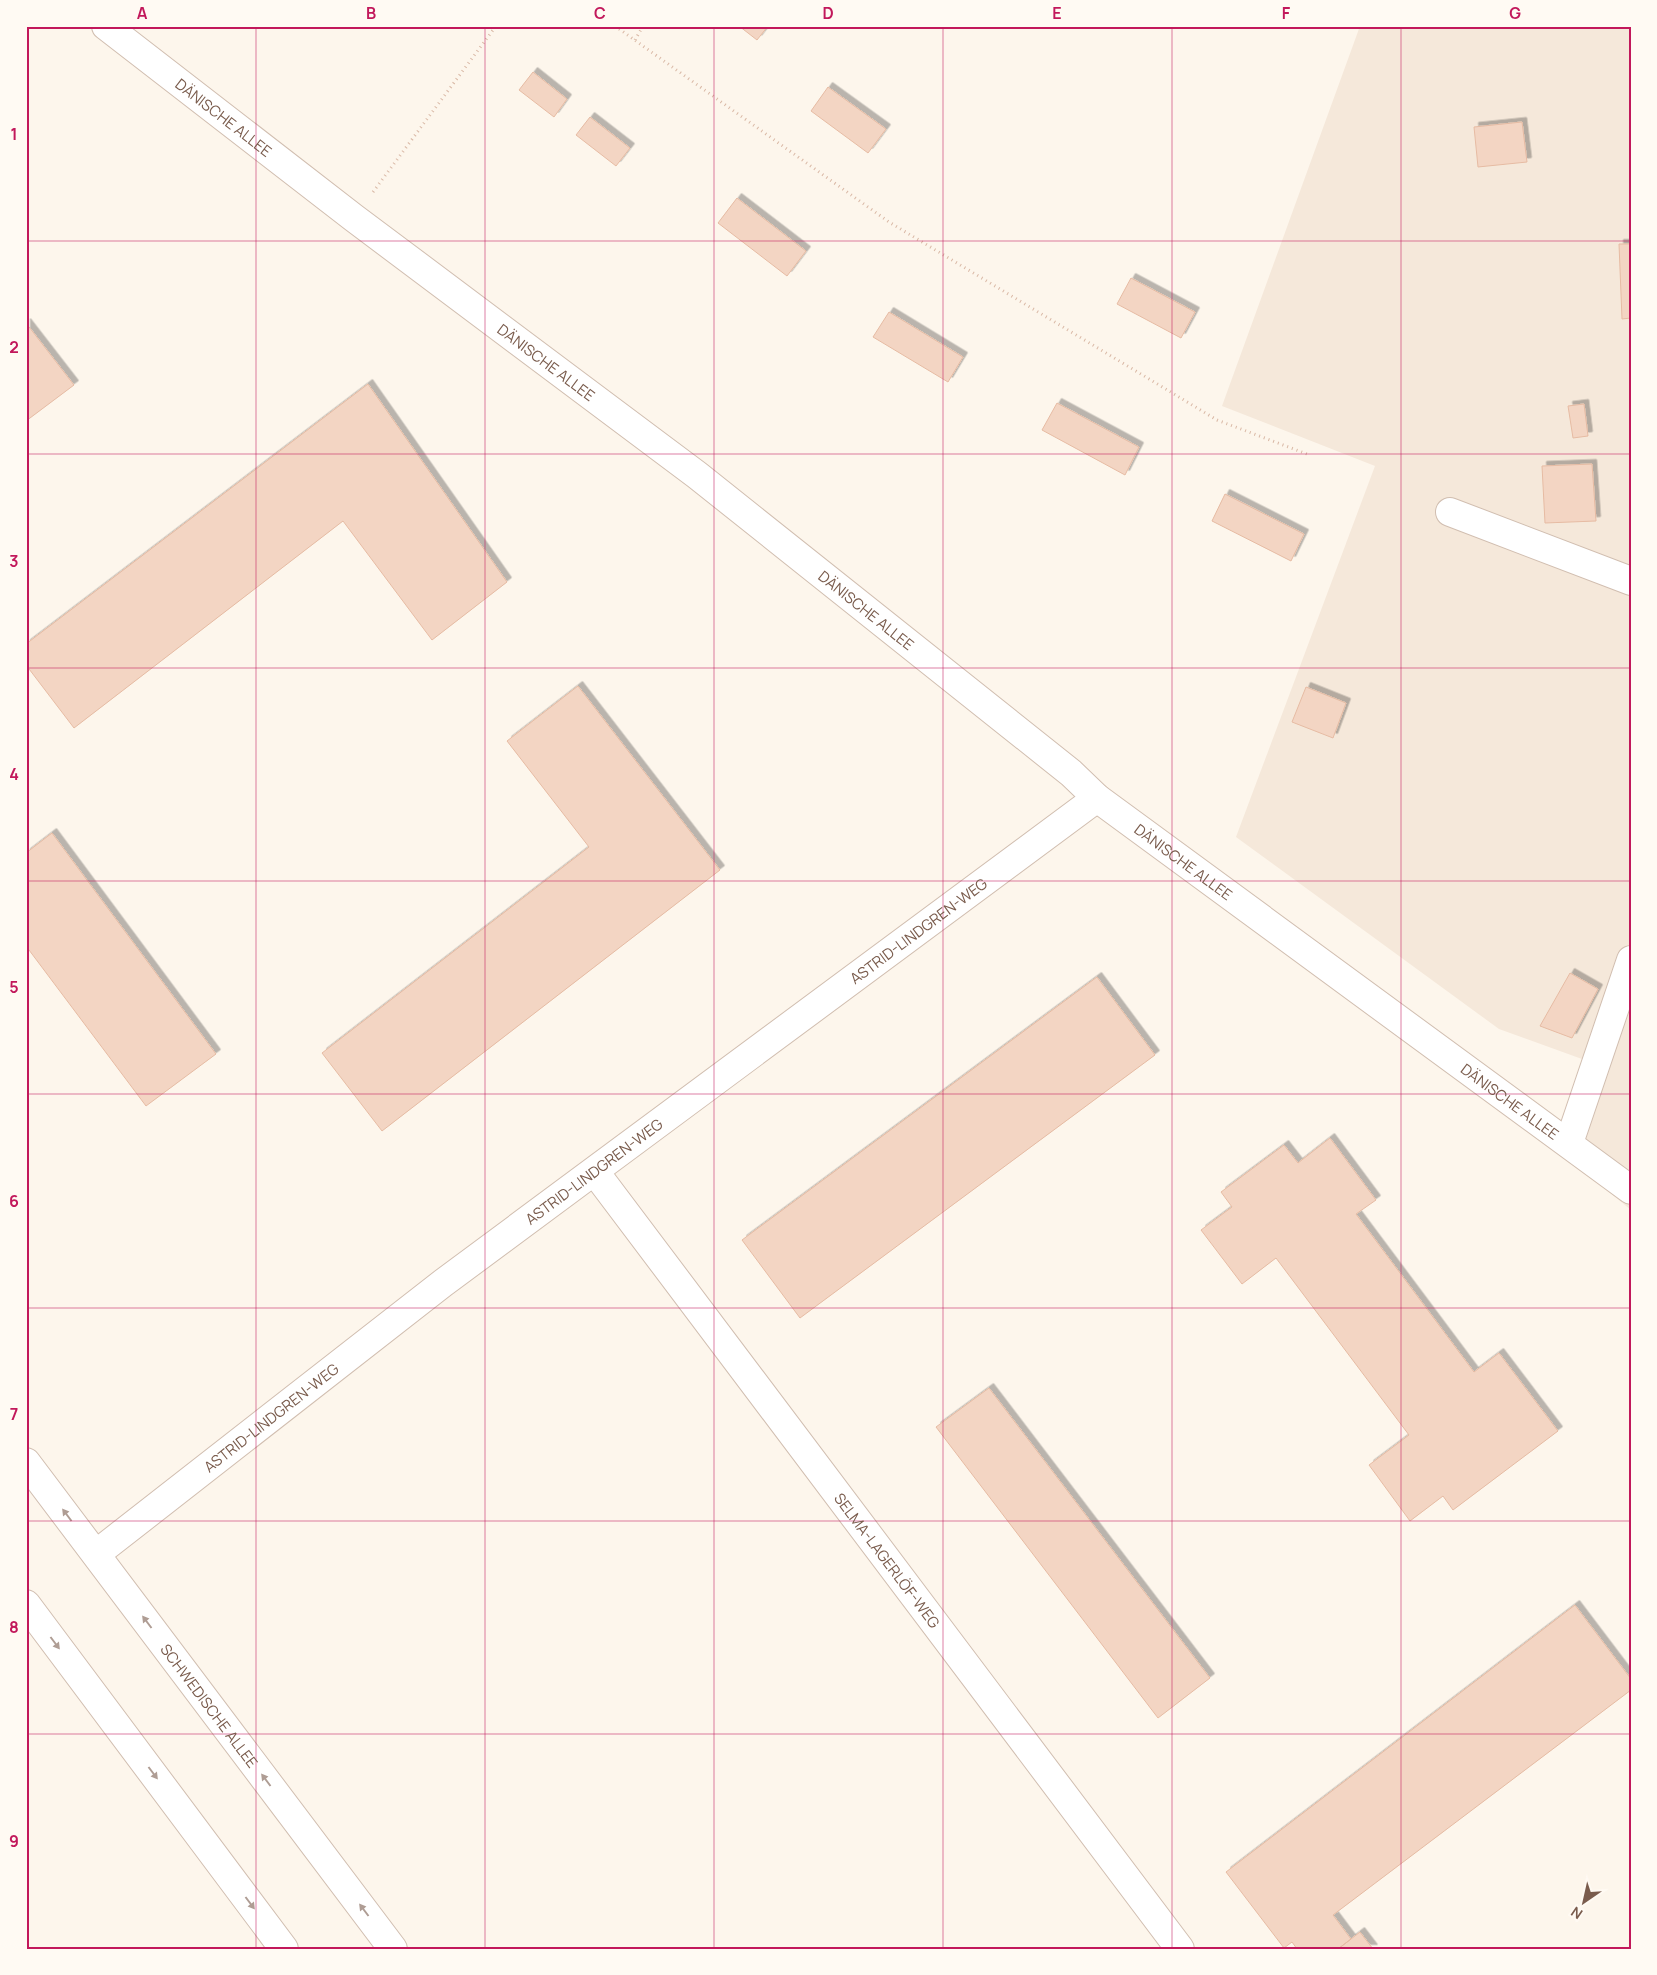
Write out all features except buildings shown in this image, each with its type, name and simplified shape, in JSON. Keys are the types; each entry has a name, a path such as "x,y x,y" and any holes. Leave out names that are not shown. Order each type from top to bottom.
{"street":[{"name":"DÄNISCHE ALLEE","path":"106,26 354,218 697,475 1071,773 1097,798 1631,1190"},
{"path":"1450,512 1631,581"},
{"name":"ASTRID-LINDGREN-WEG","path":"96,1554 443,1283 596,1172 1097,798"},
{"path":"1569,1143 1631,960"},
{"name":"SELMA-LAGERLÖF-WEG","path":"596,1172 1180,1949"},
{"name":"SCHWEDISCHE ALLEE","path":"26,1462 393,1949"},
{"path":"26,1604 284,1949"}],"path":[{"path":"354,218 496,26"},
{"path":"615,26 889,222 1216,420 1307,454"},
{"path":"635,40 644,26"}],"shaded area":[{"path":"1360,26 1631,26 1631,1210 1558,1150 1593,1063 1499,1029 1236,837 1375,466 1222,406"}]}
